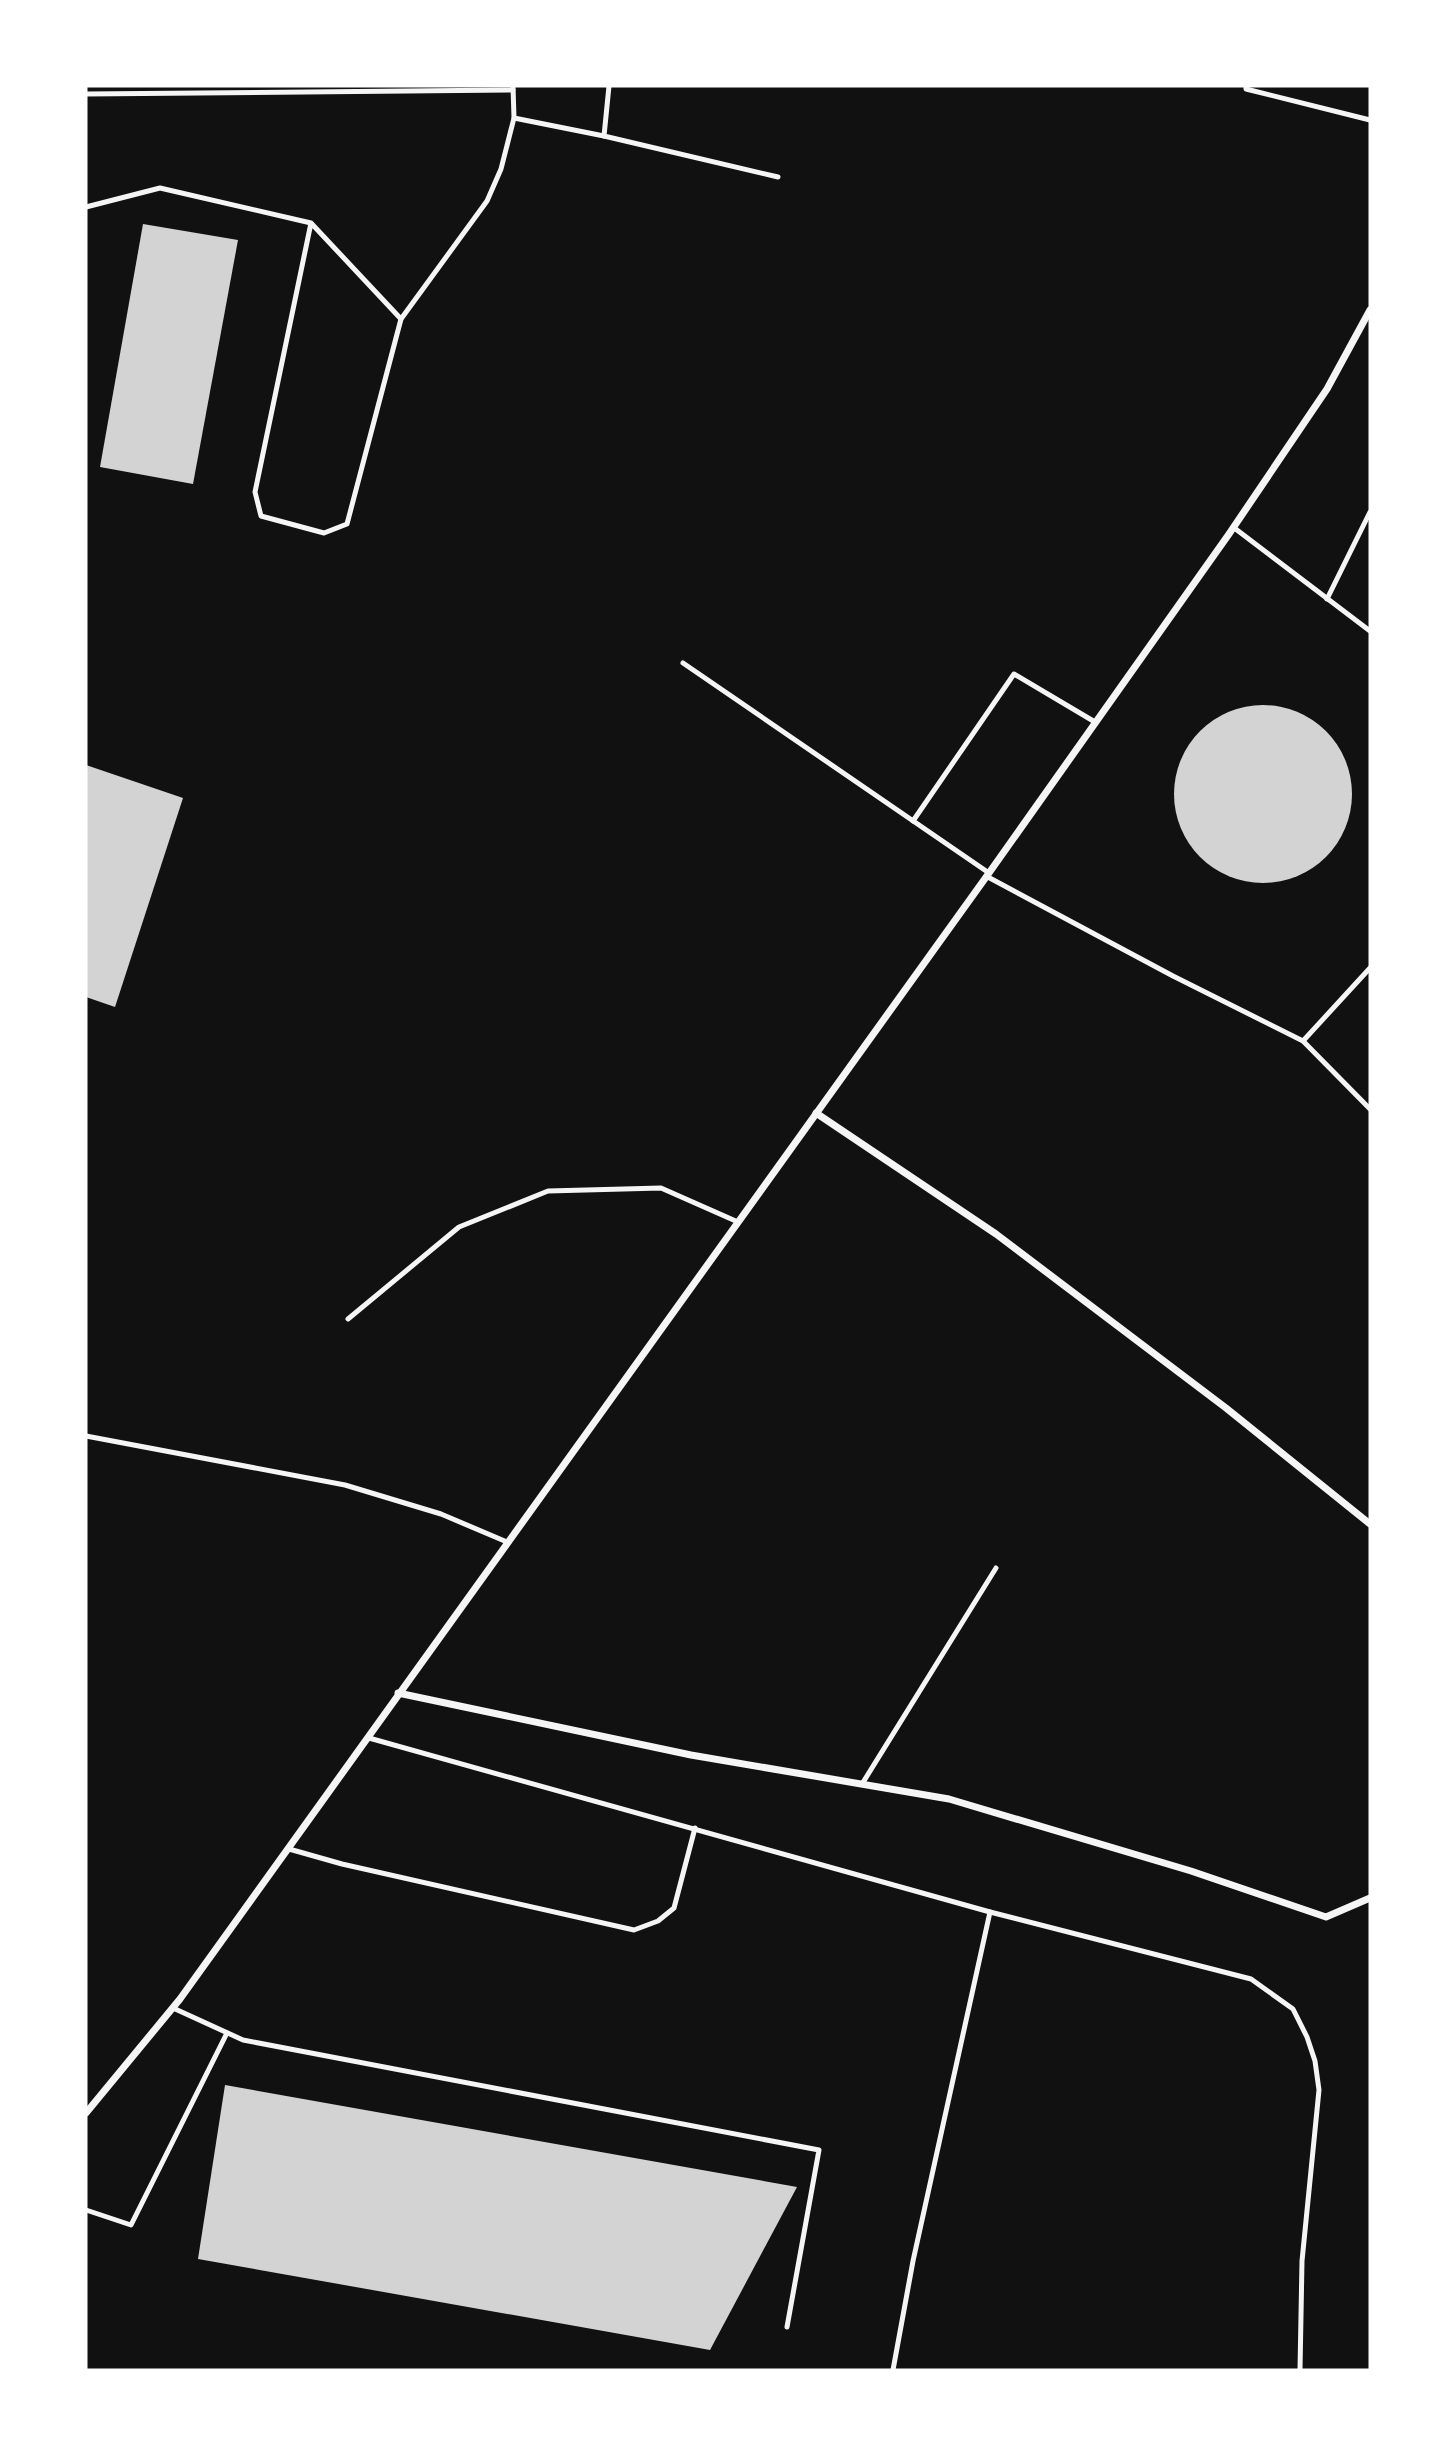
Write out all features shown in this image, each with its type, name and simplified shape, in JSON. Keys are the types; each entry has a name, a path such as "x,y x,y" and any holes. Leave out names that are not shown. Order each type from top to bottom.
{"street":[{"path":"86,2113 173,2008 289,1849 398,1693 987,875 1233,527 1326,389 1370,310"},
{"path":"817,1112 996,1234 1226,1408 1370,1524"},
{"path":"398,1693 691,1755 950,1799 1191,1871 1326,1917 1370,1898"}],"lane":[{"path":"165,86 165,94"},
{"path":"604,136 609,86"},
{"path":"1245,86 1247,89 1370,120"},
{"path":"86,94 513,88 514,118 501,169 487,201 401,319 347,524 324,533 261,516 255,492 312,223"},
{"path":"514,118 778,177"},
{"path":"86,208 160,188 312,223 401,319"},
{"path":"1327,599 1370,512"},
{"path":"1233,527 1370,631"},
{"path":"683,663 987,875 1173,976 1303,1041 1370,1109"},
{"path":"913,821 1014,674 1095,722"},
{"path":"1303,1041 1370,968"},
{"path":"348,1319 459,1227 548,1191 661,1188 738,1222"},
{"path":"86,1436 345,1485 441,1514 507,1542"},
{"path":"862,1784 996,1568"},
{"path":"369,1738 990,1912 1251,1979 1293,2009 1307,2037 1315,2062 1319,2090 1302,2261 1300,2370"},
{"path":"289,1849 342,1864 634,1930 658,1921 674,1908 695,1828"},
{"path":"892,2370 913,2261 990,1912"},
{"path":"173,2008 243,2040 819,2150 787,2327"},
{"path":"86,2210 131,2225 227,2032"}],"building":[{"path":"143,224 238,240 193,484 100,467"},
{"path":"1263,705 1297,712 1326,731 1345,760 1352,794 1345,828 1326,857 1297,876 1263,883 1229,876 1200,857 1181,828 1174,794 1181,760 1200,731 1229,712"},
{"path":"86,765 183,798 115,1007 86,997"},
{"path":"225,2085 797,2187 710,2350 198,2259"}]}
